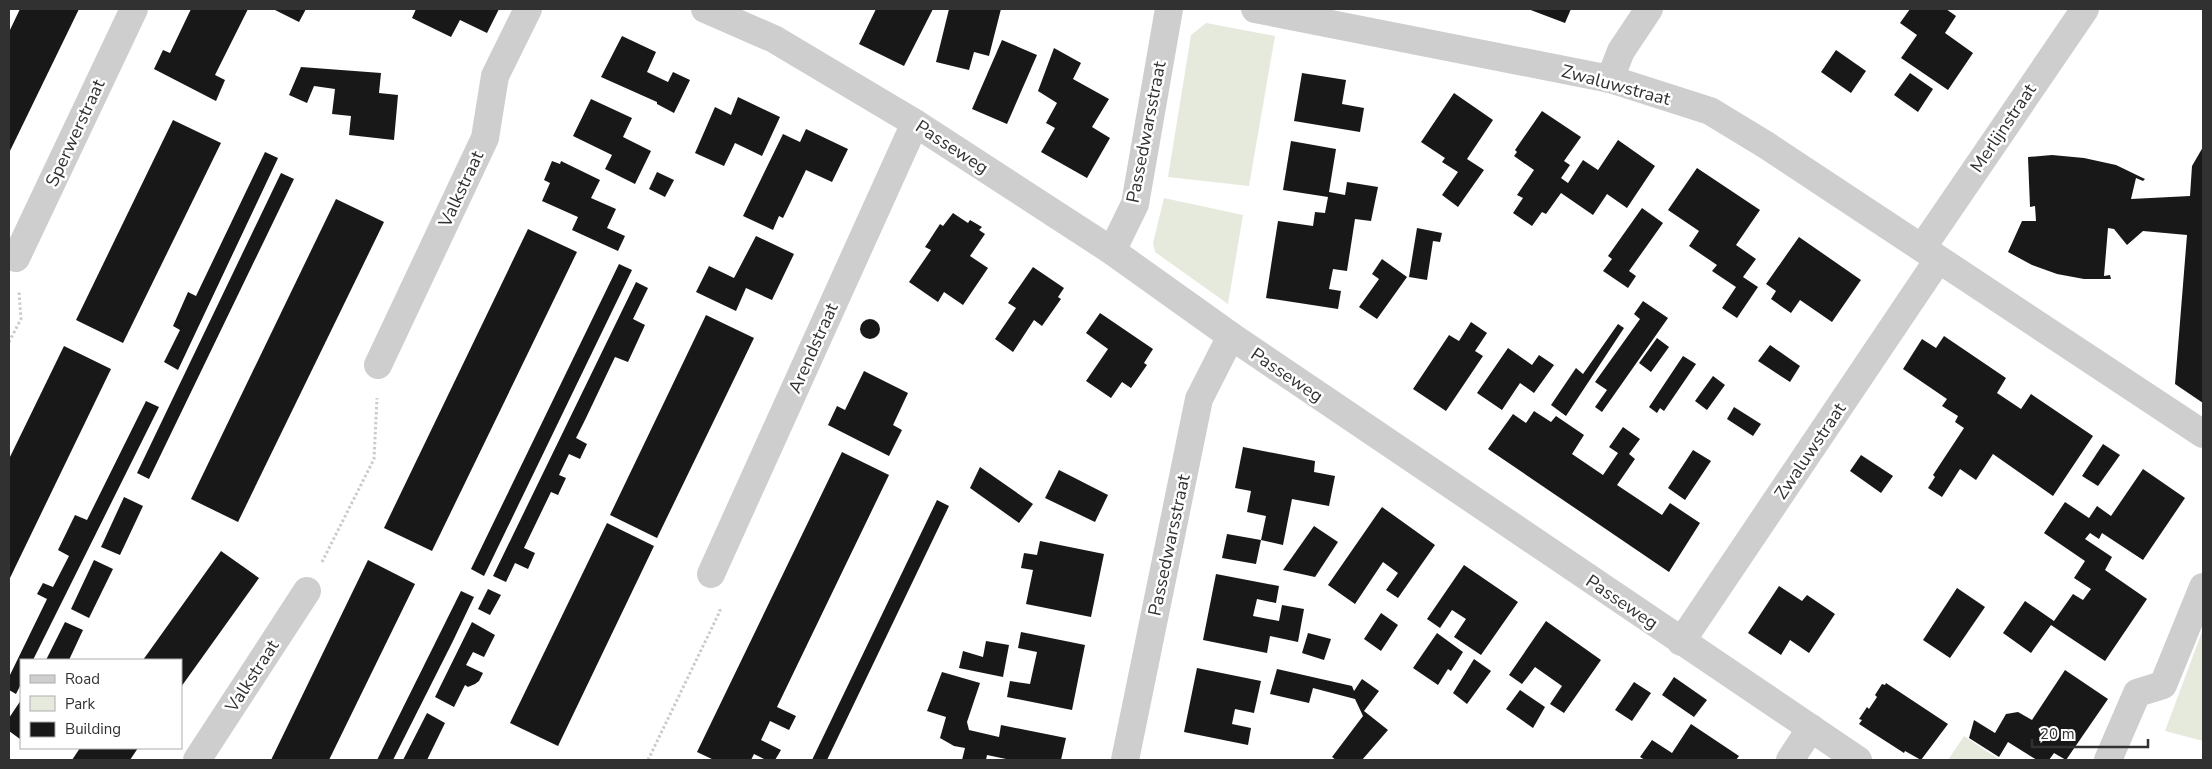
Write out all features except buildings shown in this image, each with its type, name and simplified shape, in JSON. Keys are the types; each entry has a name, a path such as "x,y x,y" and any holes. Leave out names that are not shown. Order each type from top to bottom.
{"street":[{"name":"Sperwerstraat","path":"16,258 134,9"},
{"name":"Valkstraat","path":"378,365 485,138 495,76 528,9"},
{"name":"Passeweg","path":"705,9 774,39 915,123 1112,252 1231,336 1858,760"},
{"name":"Passedwarsstraat","path":"1112,252 1135,204 1169,9"},
{"name":"Zwaluwstraat","path":"1255,9 1610,80 1710,111 1766,145 2203,434"},
{"path":"1610,80 1621,51 1649,9"},
{"name":"Merlijnstraat","path":"1930,254 2085,9"},
{"name":"Arendstraat","path":"711,574 915,123"},
{"name":"Zwaluwstraat","path":"1682,642 1930,254"},
{"name":"Passedwarsstraat","path":"1125,760 1199,399 1231,336"},
{"path":"2108,760 2137,693 2163,685 2203,587"},
{"name":"Valkstraat","path":"197,760 307,591"},
{"path":"1790,760 1811,728"}],"path":[{"path":"9,342 21,319 16,258"},
{"path":"307,591 374,459 378,365"},
{"path":"648,760 720,611 711,574"}],"green space":[{"path":"1206,23 1275,36 1249,186 1168,177 1191,35"},
{"path":"1164,198 1243,215 1228,304 1155,252 1153,243"},
{"path":"2203,629 2203,741 2165,731"},
{"path":"1964,736 2000,760 1948,760"}]}
